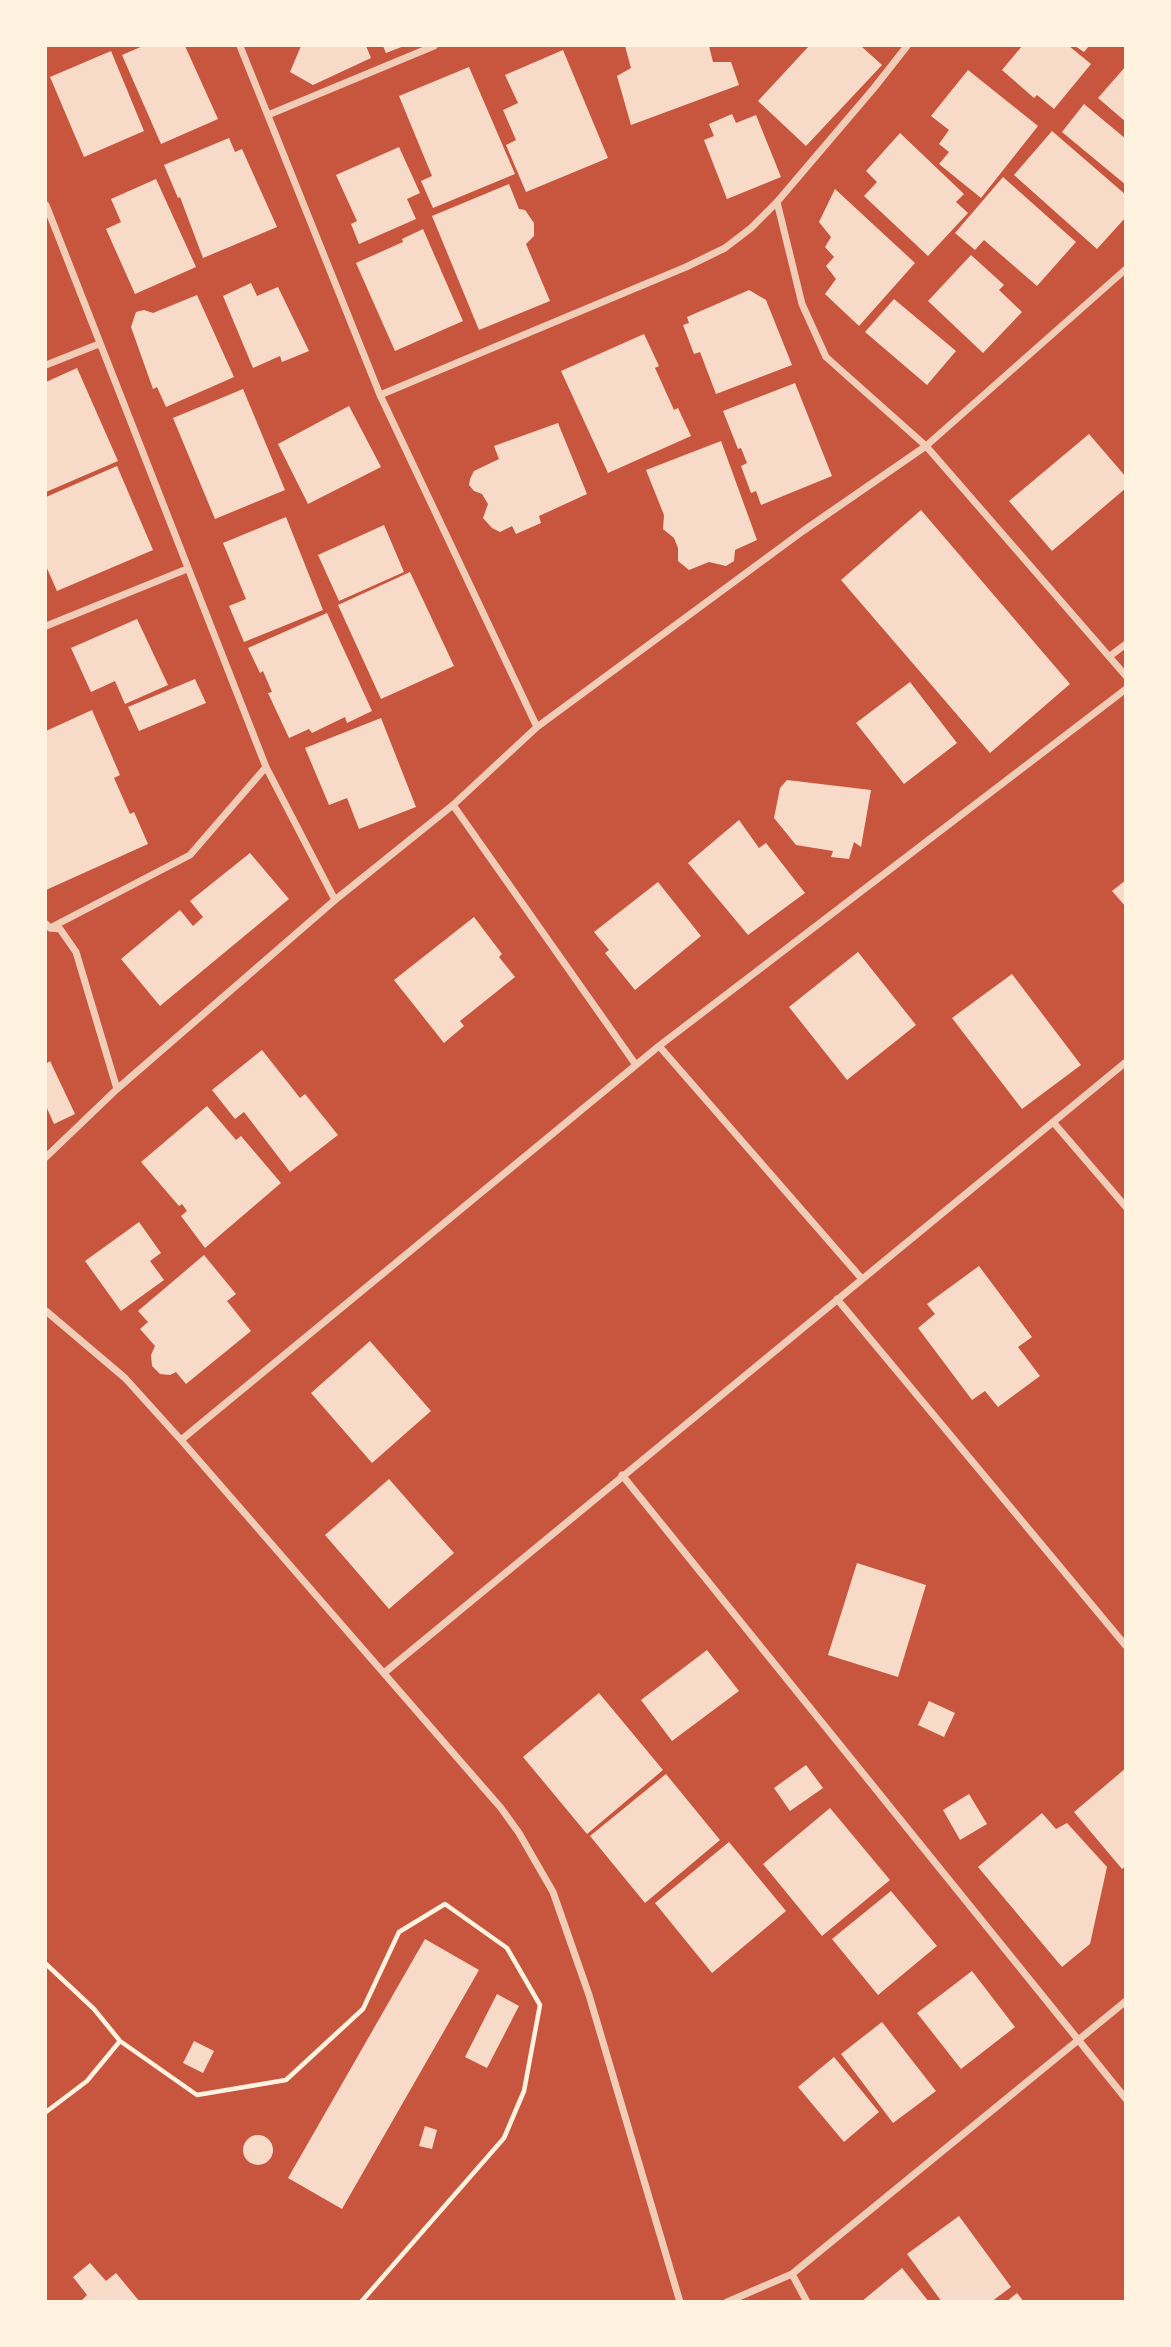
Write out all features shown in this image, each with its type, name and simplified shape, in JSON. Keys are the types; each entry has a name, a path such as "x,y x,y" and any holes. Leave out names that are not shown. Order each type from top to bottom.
{"street":[{"path":"240,46 380,395 537,727"},
{"path":"268,115 434,46"},
{"path":"380,395 726,248 777,202 907,46"},
{"path":"777,202 802,304 826,357 926,446 1125,676"},
{"path":"46,205 265,767 335,900"},
{"path":"46,1157 117,1089 335,900 453,805 537,727 803,531 926,446 1125,269"},
{"path":"46,365 99,344"},
{"path":"46,626 187,569"},
{"path":"1110,656 1125,644"},
{"path":"181,1440 659,1046 1125,689"},
{"path":"48,926 190,855 265,767"},
{"path":"453,805 636,1065"},
{"path":"48,926 60,929 76,952 117,1089"},
{"path":"659,1046 862,1279"},
{"path":"384,1673 1125,1062"},
{"path":"1053,1122 1125,1207"},
{"path":"837,1299 1125,1646"},
{"path":"46,1311 125,1378 181,1440 501,1808 537,1861 553,1892 589,1995 680,2301"},
{"path":"622,1475 1125,2099"},
{"path":"727,2301 792,2274 1125,2001"},
{"path":"792,2274 807,2301"}],"path":[{"path":"46,1964 94,2010 120,2041 197,2095 286,2080 363,2009 399,1932 445,1904 507,1948 540,2005 524,2091 504,2138 361,2301"},
{"path":"46,2112 87,2081 120,2041"}],"building":[{"path":"143,46 185,46 218,119 161,144 122,55"},
{"path":"301,46 366,46 371,58 313,85 290,72"},
{"path":"383,46 404,46 386,53"},
{"path":"625,46 709,46 713,62 731,62 739,85 631,125 617,76 631,68"},
{"path":"809,46 861,46 882,65 806,146 758,101"},
{"path":"1022,46 1069,46 1091,64 1054,109 1037,95 1034,98 1002,70"},
{"path":"1075,46 1089,46 1084,52"},
{"path":"563,50 608,158 526,192 506,145 516,140 503,110 518,103 505,75"},
{"path":"111,51 144,131 84,157 50,77"},
{"path":"1126,66 1126,122 1098,98"},
{"path":"469,67 515,174 433,208 421,181 432,176 399,96"},
{"path":"968,70 1038,126 981,198 939,164 949,152 939,144 949,130 931,116"},
{"path":"1084,104 1126,139 1126,185 1062,132"},
{"path":"732,114 736,123 756,115 781,177 727,199 704,140 714,136 709,124"},
{"path":"1052,131 1126,195 1126,217 1097,249 1014,175"},
{"path":"900,133 964,194 956,202 968,213 928,256 864,196 877,182 866,171"},
{"path":"229,138 235,152 242,149 277,227 203,258 180,197 178,198 164,165"},
{"path":"399,147 420,193 407,199 416,219 359,244 351,224 357,221 336,175"},
{"path":"1003,177 1076,242 1037,286 984,240 975,250 955,233"},
{"path":"156,179 196,267 135,294 106,229 121,222 111,199"},
{"path":"509,184 519,209 525,210 534,223 534,236 526,244 550,301 479,330 432,216"},
{"path":"835,189 915,263 859,326 825,294 836,279 826,266 834,257 825,247 831,237 819,222"},
{"path":"423,229 463,321 395,351 356,263 403,242 402,239"},
{"path":"971,255 1004,285 999,290 1022,312 983,353 928,301"},
{"path":"251,283 257,296 278,287 309,351 282,362 280,356 253,368 223,296"},
{"path":"749,290 766,300 792,365 716,394 700,352 694,354 683,325 689,323 687,317"},
{"path":"197,295 234,377 166,407 157,387 153,389 131,327 136,312 144,310 153,313"},
{"path":"894,299 956,351 927,385 865,332"},
{"path":"644,334 659,366 655,368 674,410 678,408 691,436 608,473 561,371"},
{"path":"77,368 118,461 46,492 46,382"},
{"path":"795,383 832,476 761,505 756,491 751,493 741,466 747,463 741,448 738,449 723,411"},
{"path":"243,389 285,490 215,519 173,418"},
{"path":"349,406 381,467 308,504 278,444"},
{"path":"558,423 587,494 539,516 541,523 516,534 512,526 500,532 492,528 483,518 488,504 482,494 469,485 474,471 499,459 494,446"},
{"path":"1089,434 1126,477 1126,488 1052,551 1009,501"},
{"path":"721,441 757,540 735,550 734,561 726,566 709,562 689,570 678,561 678,548 674,538 663,529 664,515 646,470"},
{"path":"117,466 153,550 57,591 46,566 46,497"},
{"path":"921,510 1070,684 990,753 841,580"},
{"path":"286,517 323,610 244,642 229,606 246,599 223,543"},
{"path":"384,525 404,572 339,601 318,555"},
{"path":"410,572 454,666 381,699 338,605"},
{"path":"327,613 372,711 347,723 345,717 312,733 309,729 289,738 268,693 272,692 263,671 260,673 248,648"},
{"path":"137,619 168,685 125,704 115,681 91,692 71,648"},
{"path":"195,679 206,703 139,731 128,707"},
{"path":"910,682 957,743 904,784 856,723"},
{"path":"92,710 120,775 114,778 130,814 134,812 148,844 46,890 46,731"},
{"path":"381,718 416,807 359,829 347,798 329,805 305,748"},
{"path":"787,780 871,790 861,847 854,842 849,859 831,857 833,851 796,845 774,818 780,788"},
{"path":"739,820 759,848 766,843 805,893 748,935 688,863"},
{"path":"250,853 289,899 160,1006 121,959 180,910 193,926 203,917 190,901"},
{"path":"1126,880 1126,907 1112,891"},
{"path":"658,882 701,936 635,990 605,953 609,950 594,932"},
{"path":"474,917 502,954 499,957 515,977 460,1021 464,1026 444,1043 394,980"},
{"path":"858,952 916,1025 847,1080 789,1007"},
{"path":"1012,974 1081,1065 1022,1109 952,1018"},
{"path":"262,1050 300,1098 305,1094 338,1135 290,1172 244,1112 235,1119 212,1090"},
{"path":"50,1061 75,1114 54,1124 46,1106 46,1064"},
{"path":"207,1106 236,1140 241,1136 281,1183 205,1248 181,1216 187,1211 182,1204 179,1206 141,1162"},
{"path":"139,1222 161,1253 150,1261 164,1280 121,1311 85,1261"},
{"path":"204,1255 236,1294 227,1301 251,1331 186,1384 176,1372 170,1375 160,1374 152,1366 151,1355 155,1346 140,1329 148,1322 138,1311"},
{"path":"979,1266 1032,1337 1018,1347 1040,1376 998,1407 985,1391 972,1400 918,1328 935,1314 927,1304"},
{"path":"370,1341 431,1411 372,1463 311,1393"},
{"path":"389,1479 454,1553 389,1609 325,1535"},
{"path":"857,1563 926,1585 898,1677 828,1655"},
{"path":"707,1650 739,1691 672,1741 641,1700"},
{"path":"599,1693 663,1770 587,1834 523,1757"},
{"path":"929,1701 955,1713 944,1737 918,1725"},
{"path":"806,1765 823,1788 790,1811 774,1788"},
{"path":"1126,1768 1126,1866 1122,1869 1074,1812"},
{"path":"666,1774 720,1840 645,1903 590,1836"},
{"path":"969,1794 987,1824 960,1840 943,1810"},
{"path":"830,1808 890,1880 822,1936 763,1864"},
{"path":"1042,1813 1056,1829 1067,1823 1107,1867 1090,1944 1062,1967 978,1867"},
{"path":"729,1842 786,1911 712,1973 655,1903"},
{"path":"891,1891 937,1946 878,1995 832,1939"},
{"path":"425,1939 479,1970 342,2209 288,2178"},
{"path":"972,1971 1015,2027 961,2069 917,2013"},
{"path":"497,1994 519,2006 487,2068 465,2057"},
{"path":"882,2022 936,2091 893,2123 841,2054"},
{"path":"194,2041 214,2051 203,2073 183,2063"},
{"path":"834,2057 879,2112 844,2142 798,2087"},
{"path":"425,2126 437,2130 432,2149 419,2146"},
{"path":"258,2135 264,2136 272,2144 272,2156 264,2164 258,2165 252,2164 244,2156 243,2150 244,2144 252,2136"},
{"path":"959,2216 1011,2287 991,2302 942,2302 907,2254"},
{"path":"90,2263 106,2281 116,2273 140,2302 80,2302 87,2295 73,2277"},
{"path":"902,2268 929,2302 861,2302"},
{"path":"1017,2293 1024,2302 1006,2302"}]}
